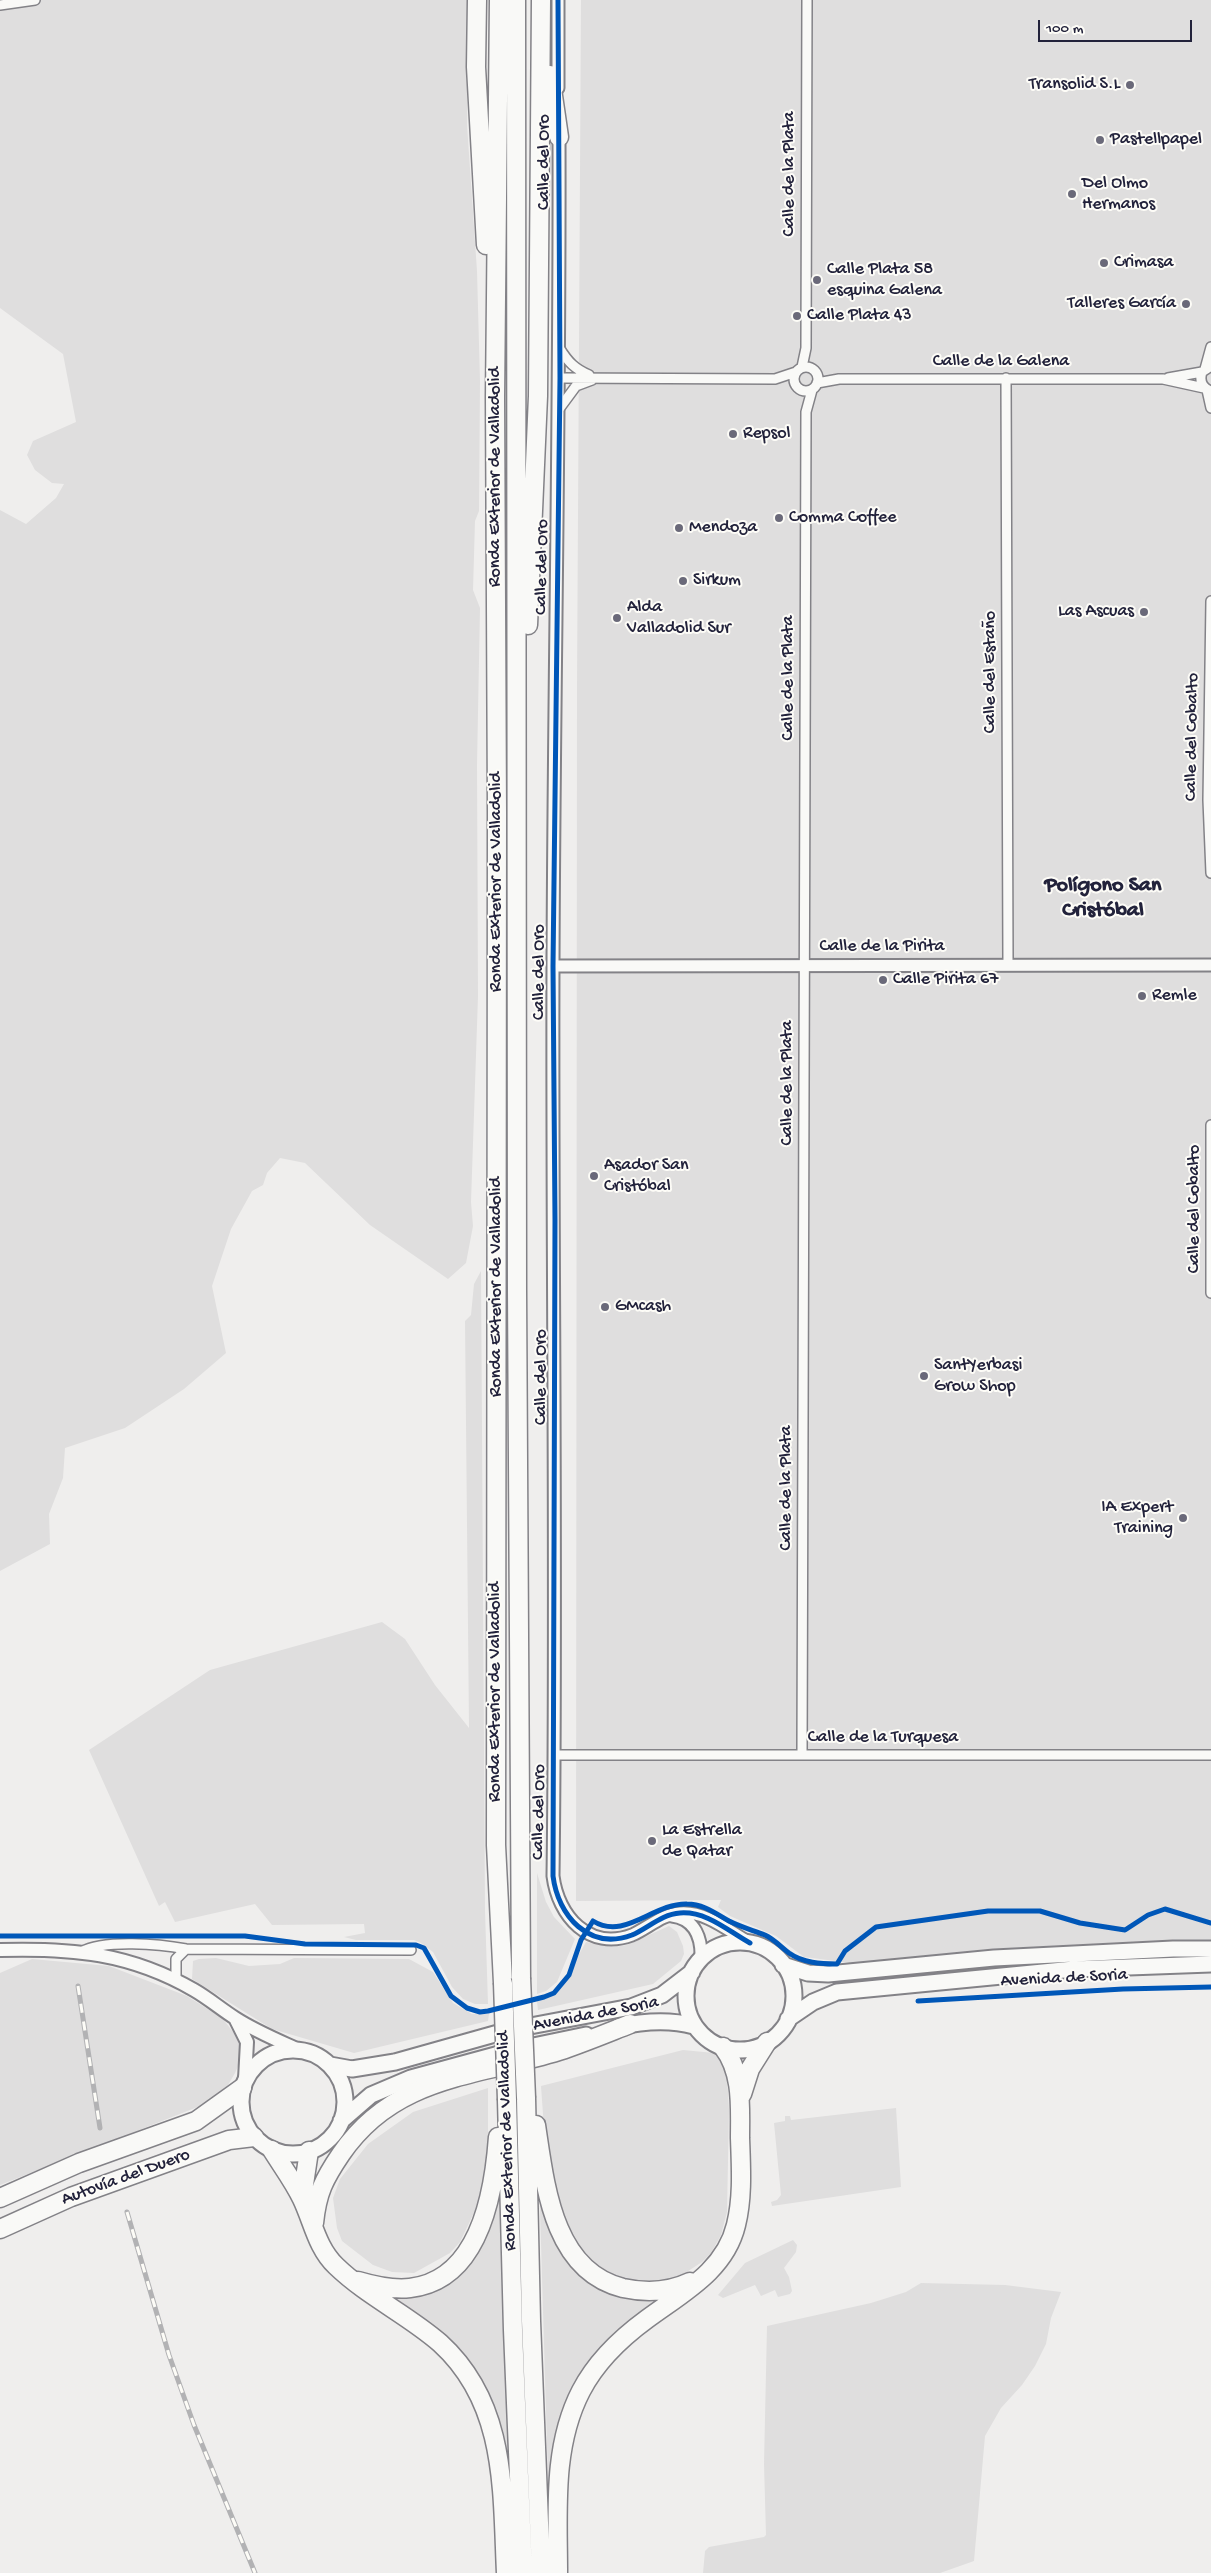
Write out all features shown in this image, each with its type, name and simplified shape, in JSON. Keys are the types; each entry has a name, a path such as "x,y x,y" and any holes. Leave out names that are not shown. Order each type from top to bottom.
{"highway":[{"path":"477,0 478,95 495,397"},
{"name":"Ronda Exterior de Valladolid","path":"499,0 495,397 496,1845 503,1983 523,2573"},
{"name":"Ronda Exterior de Valladolid","path":"516,0 519,1233 517,1290 521,1978 526,2098 531,2321 541,2573"},
{"path":"517,714 526,666 538,396 541,0"},
{"path":"545,0 547,46 559,136"},
{"path":"750,1943 764,1948 783,1964 790,1979 793,1995 788,2019 780,2032 767,2042 743,2050 723,2047 702,2035 694,2026 686,1999 696,1966 710,1951 726,1944 750,1943"},
{"name":"Avenida de Soria","path":"783,1964 808,1973 828,1974 994,1958 1173,1948 1211,1949"},
{"name":"Avenida de Soria","path":"788,2019 813,2002 837,1992 1074,1969 1211,1964"},
{"name":"Avenida de Soria","path":"330,2065 352,2069 395,2062 509,2030 631,2007 662,1995 696,1966"},
{"name":"Avenida de Soria","path":"341,2121 371,2095 411,2078 514,2050 630,2024 672,2020 694,2026"},
{"path":"314,2229 316,2202 324,2179 347,2144 371,2119 393,2102 436,2083 559,2051 630,2024"},
{"path":"740,2102 746,2077 767,2042"},
{"path":"558,2573 558,2480 566,2428 581,2391 612,2349 647,2319 694,2286 712,2268 724,2252 736,2226 740,2204 740,2102 734,2065 723,2047"},
{"path":"272,2150 290,2154 309,2151 322,2144 333,2134 341,2121 344,2111 344,2091 341,2081 330,2065 318,2056 299,2050 282,2051 266,2057 252,2069 244,2083 242,2113 254,2137 272,2150 302,2198 324,2253 336,2266 375,2298 439,2343 459,2364 479,2391 493,2426 501,2474 506,2573"},
{"name":"Autovía del Duero","path":"0,2198 79,2163 196,2121 244,2083"},
{"path":"526,2098 534,2114 546,2188 562,2238 583,2268 614,2286 650,2291 665,2290 684,2285 712,2268"},
{"path":"355,2281 383,2288 411,2288 435,2282 454,2268 472,2246 484,2214 494,2182 500,2121 507,2100"},
{"name":"Autovía del Duero","path":"0,2228 72,2197 201,2150 229,2140 254,2137"},
{"path":"302,2198 309,2151"}],"main road":[{"path":"0,1950 52,1948 117,1958 176,1981 211,2000 234,2018 259,2032 299,2050"},
{"path":"234,2018 247,2042 244,2083"}],"street":[{"path":"0,5 35,0"},
{"name":"Calle del Oro","path":"558,0 560,378 553,966 555,1755 553,1876 557,1898 565,1914 586,1932 610,1938 633,1934 667,1916 679,1913 697,1914 714,1921 750,1943"},
{"name":"Calle de la Plata","path":"806,412 793,379 799,369 806,348 807,0"},
{"path":"1211,347 1206,369 1200,380 1207,389 1211,408"},
{"name":"Calle de la Plata","path":"802,1754 806,412 814,387 814,370 806,348"},
{"path":"560,349 568,362 579,371 596,378"},
{"path":"560,378 775,378 799,369"},
{"name":"Calle de la Galena","path":"799,369 814,370 839,379"},
{"name":"Calle de la Galena","path":"1163,380 1206,369"},
{"path":"559,409 576,386 596,378"},
{"path":"775,378 798,388"},
{"name":"Calle de la Galena","path":"798,388 814,387 839,379 1006,378 1163,380 1207,389"},
{"name":"Calle del Estaño","path":"1006,378 1008,965"},
{"name":"Calle del Cobalto","path":"1211,601 1208,800 1211,873"},
{"name":"Calle de la Pirita","path":"553,966 1211,965"},
{"name":"Calle del Cobalto","path":"1211,1125 1211,1293"},
{"name":"Calle de la Turquesa","path":"555,1755 1211,1755"},
{"path":"667,1916 683,1920 695,1928 701,1945 696,1966"},
{"path":"81,1952 90,1947 104,1946 168,1946 186,1950 411,1950"},
{"path":"176,1981 176,1959 186,1950"}],"shaded area":[{"path":"0,0 469,0 467,125 477,271 480,381 479,511 475,521 473,590 480,608 477,765 478,996 471,1202 473,1226 466,1263 448,1279 370,1225 305,1163 280,1158 267,1173 263,1185 252,1191 231,1229 212,1286 226,1353 184,1389 125,1428 65,1448 63,1478 49,1514 50,1544 0,1571 0,510 26,524 56,498 64,484 52,483 35,470 27,455 33,441 76,422 63,354 0,308"},
{"path":"581,0 1211,0 1211,1940 1149,1941 991,1949 851,1963 804,1957 776,1936 730,1916 718,1907 721,1900 576,1901 577,685"},
{"path":"481,1271 485,1911 488,2004 475,2004 463,1999 452,1987 433,1952 421,1943 414,1940 356,1940 344,1937 365,1933 364,1924 272,1925 255,1904 175,1922 165,1902 159,1906 89,1750 210,1670 382,1622 405,1639 435,1685 469,1728 465,1321 471,1315 474,1284"},
{"path":"537,1873 546,1902 554,1917 575,1939 557,1982 546,1991 537,1994"},
{"path":"669,1926 677,1932 684,1954 681,1961 653,1984 538,2010 537,2001 553,1995 568,1979 573,1965 586,1942 613,1947 627,1945"},
{"path":"216,1958 249,1966 280,1964 294,1958 409,1959 433,1972 453,2003 472,2014 489,2014 488,2021 354,2053 272,2029 192,1979 193,1961"},
{"path":"32,1959 109,1966 187,1996 222,2018 238,2038 241,2047 239,2064 228,2085 205,2104 0,2185 0,1973"},
{"path":"683,2050 714,2053 723,2064 727,2076 729,2110 727,2212 721,2235 711,2253 702,2262 679,2277 659,2284 646,2285 607,2276 582,2255 561,2215 546,2156 541,2086"},
{"path":"488,2088 488,2162 480,2200 460,2242 450,2253 414,2273 392,2272 373,2265 342,2241 337,2228 333,2198 340,2179 368,2144 413,2112"},
{"path":"896,2108 901,2187 772,2206 771,2202 777,2200 781,2195 774,2123 785,2121 785,2116 790,2116 791,2120"},
{"path":"500,2174 510,2461 504,2461 499,2422 473,2368 456,2347 391,2297 432,2291 446,2284 468,2266 478,2250"},
{"path":"539,2176 588,2279 670,2293 593,2361 549,2512"},
{"path":"793,2240 797,2245 796,2252 784,2268 789,2277 792,2291 790,2294 778,2297 775,2290 761,2296 755,2285 723,2298 718,2295 745,2263"},
{"path":"921,2283 1005,2285 1061,2292 1051,2318 1046,2344 1035,2366 1022,2385 1001,2408 985,2436 974,2561 940,2573 703,2573 705,2551 709,2547 764,2537 766,2535 764,2464 767,2326 871,2303 906,2292"}],"railway":[{"path":"78,1986 100,2128"},
{"path":"127,2212 169,2355 194,2425 255,2573"}],"cycle path":[{"path":"558,0 560,378 553,966 555,1220 553,1876 561,1904 578,1926 589,1934 602,1938 616,1939 632,1935 667,1916 690,1913 708,1918 750,1943"},
{"path":"0,1936 245,1936 305,1944 416,1945 424,1948 451,1996 467,2008 480,2012 554,1993 569,1975 581,1940 593,1921 605,1926 616,1927 675,1905 693,1904 704,1907 733,1923 768,1937 800,1959 831,1964 837,1964 845,1951 876,1927 988,1911 1040,1911 1080,1923 1125,1930 1148,1915 1165,1909 1211,1923"},
{"path":"918,2001 1123,1989 1211,1987"}],"place":[{"name":"Transolid S.L","path":"1130,85"},
{"name":"Pastellpapel","path":"1100,140"},
{"name":"Del Olmo Hermanos","path":"1072,194"},
{"name":"Crimasa","path":"1104,263"},
{"name":"Calle Plata 58 esquina Galena","path":"817,280"},
{"name":"Talleres García","path":"1186,304"},
{"name":"Calle Plata 43","path":"797,316"},
{"name":"Repsol","path":"733,434"},
{"name":"Comma Coffee","path":"779,518"},
{"name":"Mendoza","path":"679,528"},
{"name":"Sirkum","path":"683,581"},
{"name":"Las Ascuas","path":"1144,612"},
{"name":"Alda Valladolid Sur","path":"617,618"},
{"name":"Calle Pirita 67","path":"883,980"},
{"name":"Remle","path":"1142,996"},
{"name":"Asador San Cristóbal","path":"594,1176"},
{"name":"GMcash","path":"605,1307"},
{"name":"SantYerbasi Grow Shop","path":"924,1376"},
{"name":"IA Expert Training","path":"1183,1518"},
{"name":"La Estrella de Qatar","path":"652,1841"}],"district":[{"name":"Polígono San Cristóbal","path":"1103,900"}]}
